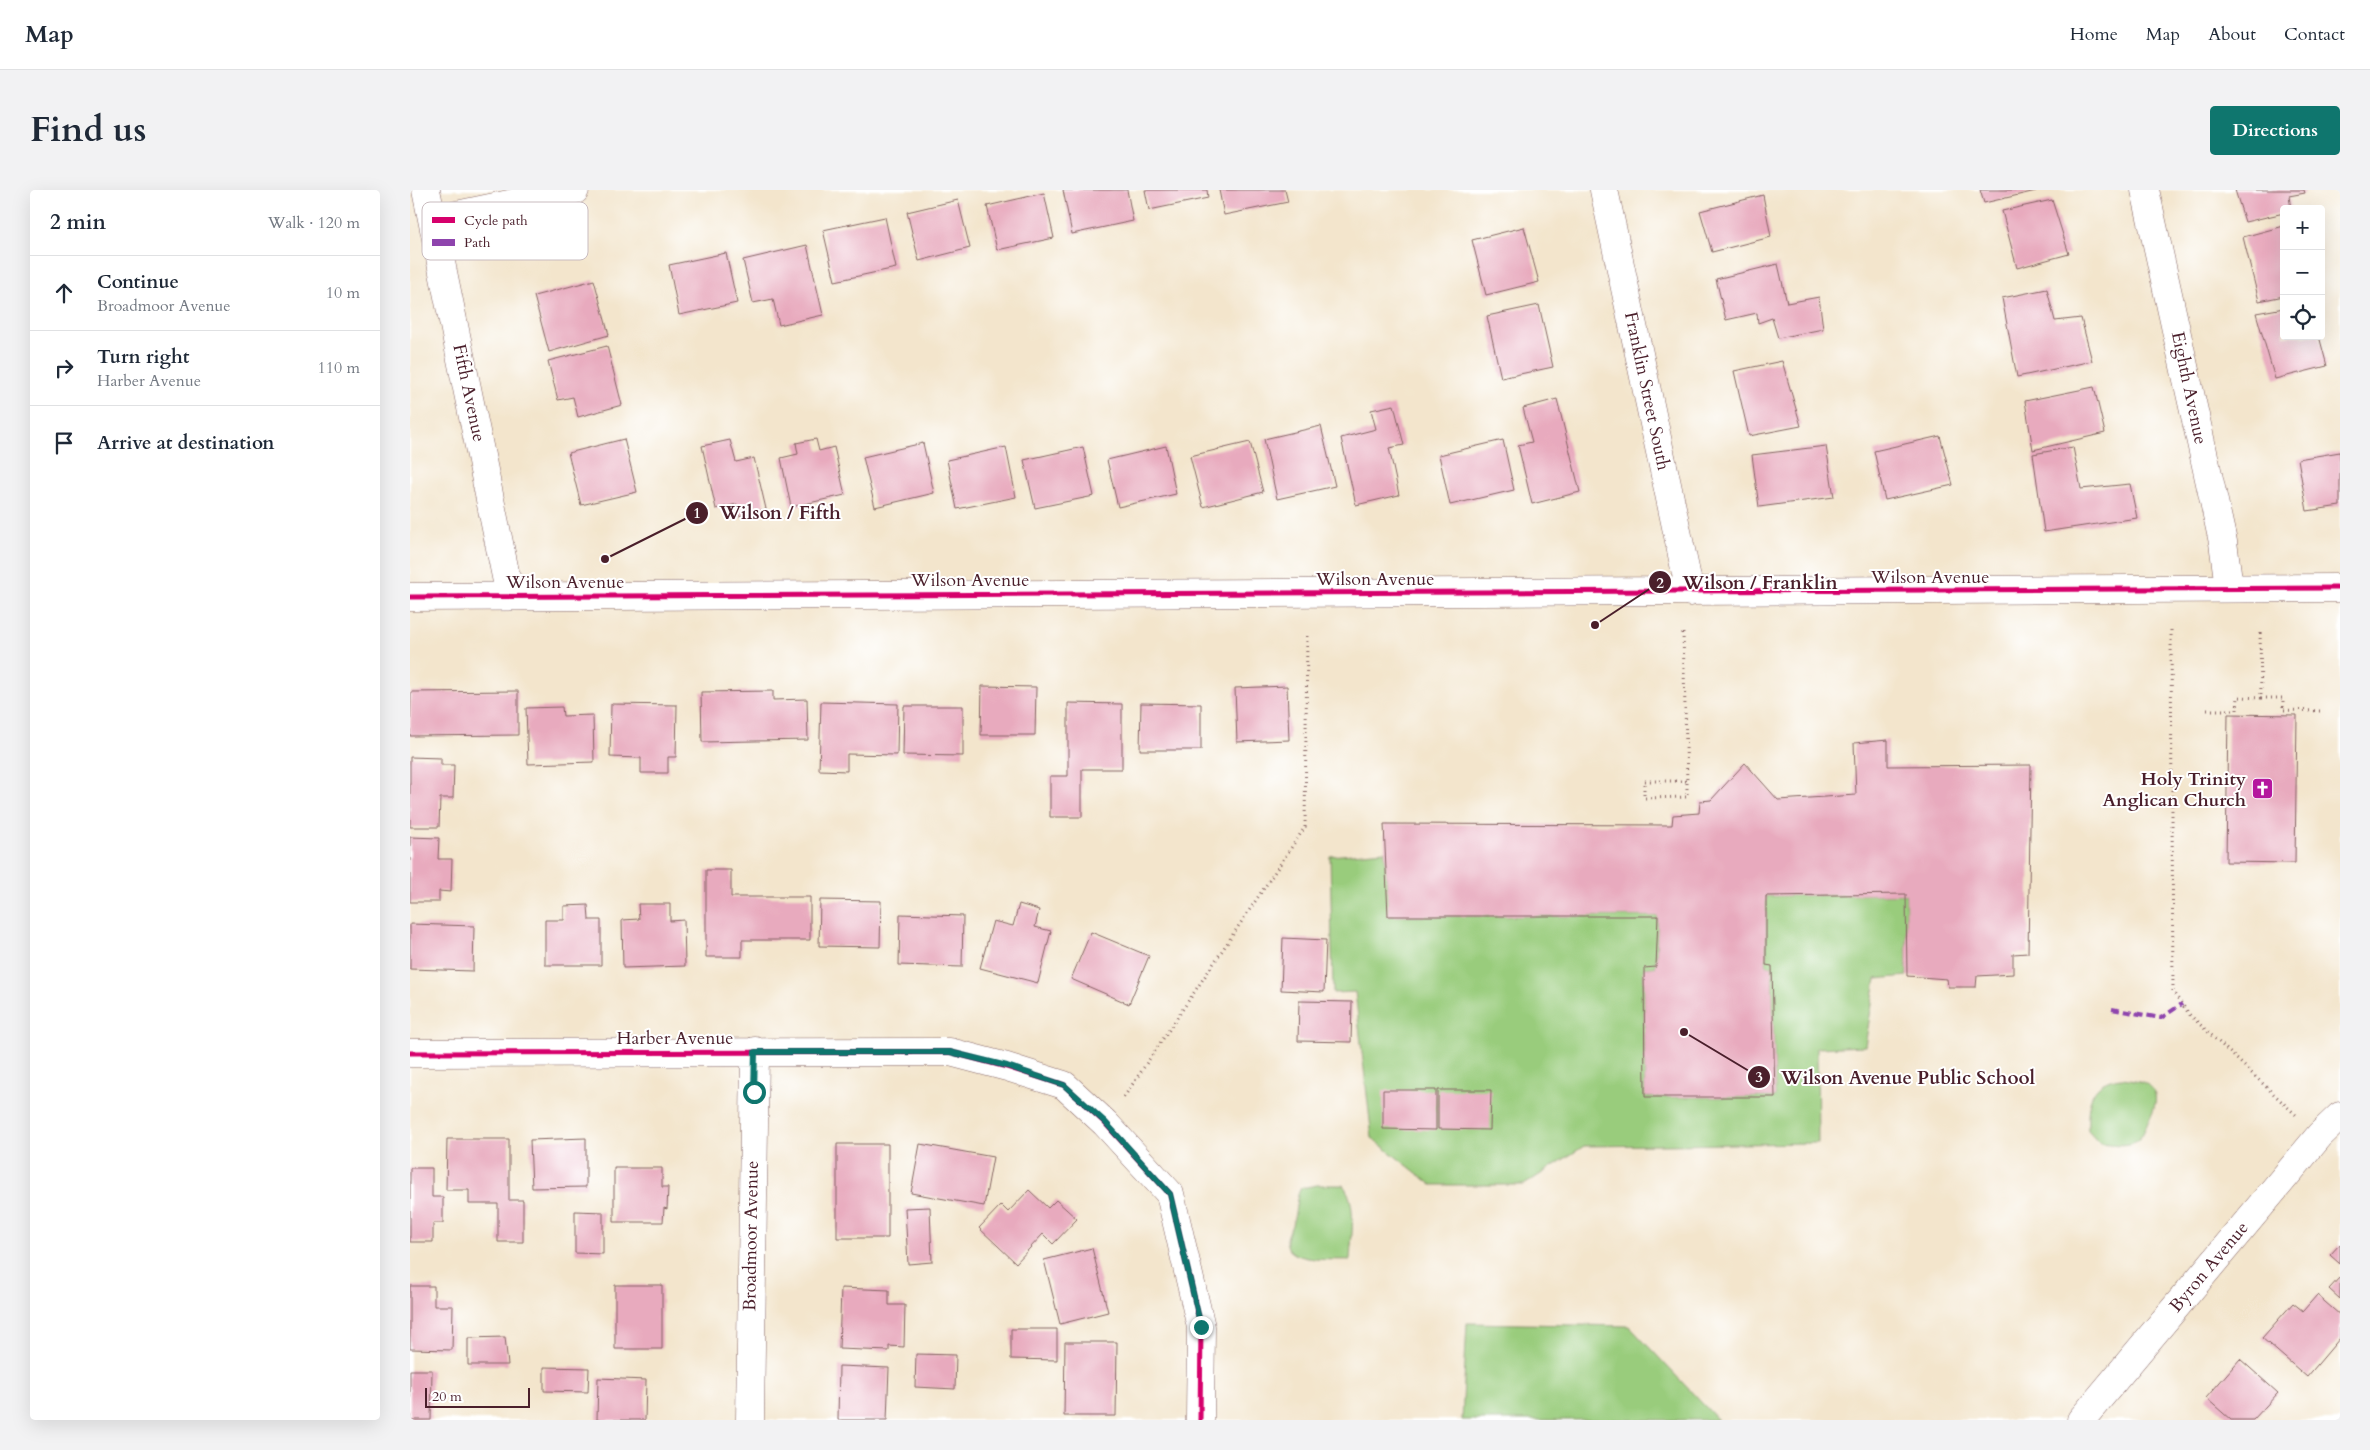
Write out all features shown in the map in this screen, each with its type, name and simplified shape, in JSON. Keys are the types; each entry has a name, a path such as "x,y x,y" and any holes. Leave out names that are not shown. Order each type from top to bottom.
{"street":[{"path":"519,202 576,190"},
{"name":"Franklin Street South","path":"1604,190 1690,592"},
{"name":"Eighth Avenue","path":"2145,190 2223,542 2229,588"},
{"name":"Fifth Avenue","path":"441,260 510,596"},
{"name":"Wilson Avenue","path":"410,597 2340,588"},
{"name":"Broadmoor Avenue","path":"750,1420 755,1052"},
{"name":"Harber Avenue","path":"410,1053 950,1052 1007,1066 1064,1085 1105,1122 1170,1194 1201,1327 1200,1420"},
{"name":"Byron Avenue","path":"2080,1420 2320,1135 2340,1116"}],"path":[{"path":"2260,629 2260,698"},
{"path":"2171,630 2173,992 2190,1015 2284,1104 2320,1135"},
{"path":"1683,632 1687,781 1687,798 1644,798 1644,781 1687,781"},
{"path":"1122,1100 1305,827 1307,634"},
{"path":"2202,710 2237,710 2238,697 2283,698 2283,710 2320,711"}],"green space":[{"path":"1385,851 1389,916 1658,916 1656,967 1644,968 1645,1097 1775,1097 1772,966 1766,965 1766,896 1906,894 1907,976 1876,979 1865,1046 1817,1048 1818,1143 1584,1146 1524,1185 1432,1185 1372,1138 1355,992 1333,993 1330,856"},
{"path":"2121,1078 2141,1082 2153,1089 2155,1102 2153,1111 2143,1133 2135,1142 2123,1145 2100,1143 2088,1130 2088,1111 2092,1095 2103,1084"},
{"path":"1317,1185 1343,1185 1348,1192 1352,1211 1350,1260 1323,1260 1301,1256 1293,1253 1288,1247 1287,1239 1299,1192 1301,1188"},
{"path":"1467,1323 1629,1326 1718,1420 1462,1420"}],"building":[{"path":"1063,190 1127,190 1133,221 1072,234"},
{"path":"1145,190 1207,190 1208,198 1149,210"},
{"path":"1219,190 1285,190 1288,202 1224,215"},
{"path":"1980,190 2036,190 2036,191 1984,203"},
{"path":"2235,190 2304,190 2305,193 2289,196 2290,205 2280,205 2280,214 2245,222"},
{"path":"1044,193 1054,238 997,250 987,206"},
{"path":"1763,195 1771,237 1712,252 1700,211"},
{"path":"958,200 970,248 919,261 907,212"},
{"path":"2052,200 2069,254 2017,268 2002,211"},
{"path":"885,217 896,268 835,281 823,230"},
{"path":"1524,227 1539,282 1486,295 1472,240"},
{"path":"2280,227 2280,297 2259,301 2243,237"},
{"path":"807,245 823,315 779,325 773,299 753,303 743,260"},
{"path":"726,253 737,303 679,315 669,265"},
{"path":"1778,264 1787,303 1819,297 1823,329 1778,338 1772,318 1758,323 1757,313 1726,320 1716,279"},
{"path":"594,280 609,335 549,352 534,296"},
{"path":"2047,289 2055,321 2081,318 2092,361 2017,377 2002,298"},
{"path":"1539,305 1553,367 1501,378 1487,316"},
{"path":"2280,309 2280,340 2320,340 2327,366 2275,379 2256,313"},
{"path":"607,346 622,405 578,417 573,397 558,400 548,361"},
{"path":"1782,361 1801,426 1749,436 1734,371"},
{"path":"2094,387 2105,433 2033,450 2025,401"},
{"path":"1557,399 1580,492 1532,504 1518,445 1532,442 1523,408"},
{"path":"1394,405 1404,445 1389,448 1399,495 1356,505 1341,438 1376,429 1371,410"},
{"path":"1321,426 1335,486 1277,499 1264,439"},
{"path":"1940,436 1953,485 1885,500 1874,451"},
{"path":"624,439 637,492 581,505 568,453"},
{"path":"816,439 819,451 834,447 845,495 791,507 781,458 798,454 796,443"},
{"path":"730,440 736,462 754,458 766,509 739,516 737,504 716,509 702,446"},
{"path":"1503,440 1514,490 1450,505 1439,455"},
{"path":"1250,442 1263,492 1203,507 1190,456"},
{"path":"923,443 934,493 875,507 863,457"},
{"path":"1166,446 1176,494 1118,507 1107,460"},
{"path":"1826,446 1834,497 1759,507 1752,455"},
{"path":"1006,447 1016,497 957,509 947,460"},
{"path":"1083,447 1094,496 1035,508 1024,460"},
{"path":"2073,447 2081,489 2130,484 2137,518 2044,532 2033,454"},
{"path":"2340,452 2340,506 2307,511 2298,459"},
{"path":"982,686 1036,687 1035,735 981,735"},
{"path":"1287,686 1289,740 1237,742 1235,688"},
{"path":"518,691 518,735 410,736 411,692"},
{"path":"773,691 773,700 807,699 808,740 702,742 701,692"},
{"path":"821,702 898,704 897,755 847,754 847,771 819,770"},
{"path":"1068,703 1122,704 1122,769 1082,769 1082,817 1050,817 1050,776 1068,776"},
{"path":"1141,703 1201,704 1201,750 1140,750"},
{"path":"611,704 677,705 676,757 668,757 668,773 641,773 641,758 610,757"},
{"path":"904,706 963,706 963,756 903,755"},
{"path":"562,707 563,716 593,715 594,762 528,764 526,708"},
{"name":"Holy Trinity Anglican Church","path":"2228,714 2297,715 2295,863 2226,862"},
{"path":"1888,740 1888,766 2031,765 2028,953 2013,954 2013,974 1977,976 1976,987 1948,987 1947,979 1907,976 1906,894 1766,896 1766,965 1772,966 1775,1097 1645,1097 1644,968 1656,967 1658,916 1388,916 1384,824 1672,825 1673,815 1699,813 1700,801 1711,800 1745,763 1778,800 1856,795 1854,743"},
{"path":"410,757 441,758 441,765 454,765 453,798 440,798 439,827 410,827"},
{"path":"410,837 439,838 438,859 452,859 451,892 439,891 439,902 410,902"},
{"path":"706,870 731,870 731,897 810,897 810,940 742,940 742,957 706,957"},
{"path":"820,900 881,901 880,947 819,946"},
{"path":"638,904 670,904 670,921 684,920 685,966 623,968 622,920 639,919"},
{"path":"1019,904 1039,910 1035,927 1051,931 1038,983 980,968 993,921 1013,926"},
{"path":"588,905 589,920 601,920 601,965 545,965 545,920 564,920 564,906"},
{"path":"900,914 963,916 962,967 899,965"},
{"path":"410,924 474,926 473,971 410,969"},
{"path":"1091,932 1149,956 1129,1004 1071,979"},
{"path":"1283,938 1326,940 1324,992 1281,990"},
{"path":"1299,1001 1352,1002 1351,1042 1298,1041"},
{"path":"1383,1090 1436,1090 1436,1130 1383,1129"},
{"path":"1438,1090 1491,1090 1490,1130 1438,1129"},
{"path":"586,1138 586,1187 532,1188 530,1140"},
{"path":"447,1139 509,1139 509,1200 523,1200 523,1242 498,1242 498,1204 469,1204 469,1190 446,1190"},
{"path":"837,1144 888,1144 888,1238 837,1238"},
{"path":"920,1144 993,1157 984,1206 911,1193"},
{"path":"410,1168 432,1168 432,1197 443,1197 443,1223 433,1223 433,1242 410,1242"},
{"path":"614,1168 662,1168 662,1187 668,1187 667,1209 664,1208 663,1222 614,1222"},
{"path":"1029,1190 1048,1208 1056,1200 1077,1219 1053,1244 1043,1234 1016,1263 979,1228 1001,1205 1008,1212"},
{"path":"930,1207 932,1262 908,1264 905,1208"},
{"path":"575,1211 603,1212 603,1254 575,1253"},
{"path":"2340,1244 2340,1264 2330,1255"},
{"path":"1092,1248 1108,1312 1060,1324 1044,1260"},
{"path":"2340,1277 2340,1299 2329,1289"},
{"path":"615,1285 662,1285 662,1349 615,1349"},
{"path":"410,1286 434,1286 434,1306 453,1306 452,1350 410,1349"},
{"path":"841,1288 889,1290 889,1305 905,1305 904,1347 889,1346 889,1351 839,1349"},
{"path":"2317,1295 2340,1315 2340,1338 2307,1377 2262,1338 2293,1303 2303,1311"},
{"path":"1011,1329 1057,1329 1057,1360 1011,1359"},
{"path":"505,1337 508,1365 468,1365 468,1338"},
{"path":"1065,1342 1117,1342 1116,1416 1064,1416"},
{"path":"916,1354 956,1355 955,1389 915,1387"},
{"path":"2240,1359 2278,1393 2253,1420 2231,1420 2206,1398"},
{"path":"839,1366 889,1368 887,1420 838,1420"},
{"path":"544,1367 589,1368 588,1392 544,1391"},
{"path":"410,1370 432,1370 431,1420 410,1420"},
{"path":"598,1378 646,1380 645,1420 597,1420"}],"marked path":[{"path":"2112,1009 2161,1018 2182,1004"}],"cycle path":[{"path":"410,597 2340,588"},
{"path":"410,1053 950,1052 1064,1085 1105,1123 1170,1194 1201,1327 1200,1420"}],"place":[{"name":"Wilson / Fifth","path":"605,559"},
{"name":"Wilson / Franklin","path":"1595,625"},
{"name":"Holy Trinity Anglican Church","path":"2262,789"},
{"name":"Wilson Avenue Public School","path":"1684,1032"}],"route":[{"path":"754,1092 755,1052 950,1052 1007,1066 1064,1085 1105,1122 1170,1194 1201,1327"}]}
